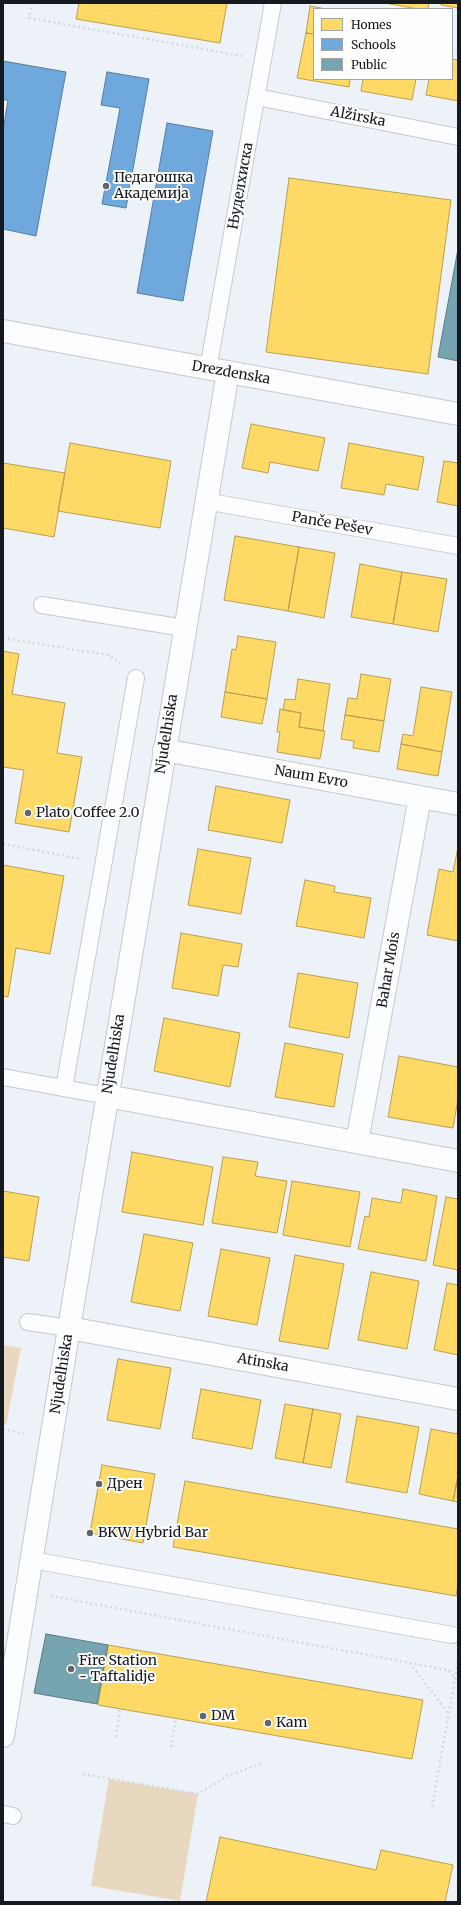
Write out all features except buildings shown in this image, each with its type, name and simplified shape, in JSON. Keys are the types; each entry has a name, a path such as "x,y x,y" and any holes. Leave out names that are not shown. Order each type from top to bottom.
{"street":[{"name":"Drezdenska","path":"3,332 458,414"},
{"name":"Njudelhiska","path":"3,1736 205,501 218,370"},
{"name":"Naum Evro","path":"164,750 458,804"},
{"name":"Bahar Mois","path":"357,1142 420,797"},
{"path":"107,1096 458,1161"},
{"name":"Atinska","path":"69,1328 458,1399"}],"lane":[{"name":"Њуделхиска","path":"218,370 257,97 273,3"},
{"name":"Alžirska","path":"257,97 458,137"},
{"name":"Panče Pešev","path":"205,501 458,546"},
{"path":"42,605 184,628"},
{"path":"64,1088 136,678"},
{"path":"3,1077 107,1096"},
{"path":"28,1322 69,1328"},
{"path":"32,1560 452,1635"}],"path":[{"path":"32,3 29,18 263,60"},
{"path":"3,638 109,655 136,678"},
{"path":"3,844 104,864"},
{"path":"27,1592 448,1670 455,1678"},
{"path":"432,1807 458,1662"},
{"path":"410,1663 449,1713"},
{"path":"116,1737 120,1709"},
{"path":"171,1747 176,1718"},
{"path":"83,1774 198,1794 227,1776 261,1764"}],"shaded area":[{"path":"3,1345 21,1348 6,1425 3,1424"},
{"path":"109,1779 198,1794 180,1901 91,1886"}],"place":[{"name":"Педагошка Академија","path":"106,186"},
{"name":"Plato Coffee 2.0","path":"28,813"},
{"name":"Дрен","path":"99,1484"},
{"name":"BKW Hybrid Bar","path":"90,1533"},
{"name":"Fire Station - Taftalidje","path":"71,1669"},
{"name":"DM","path":"203,1716"},
{"name":"Kam","path":"268,1723"}]}
